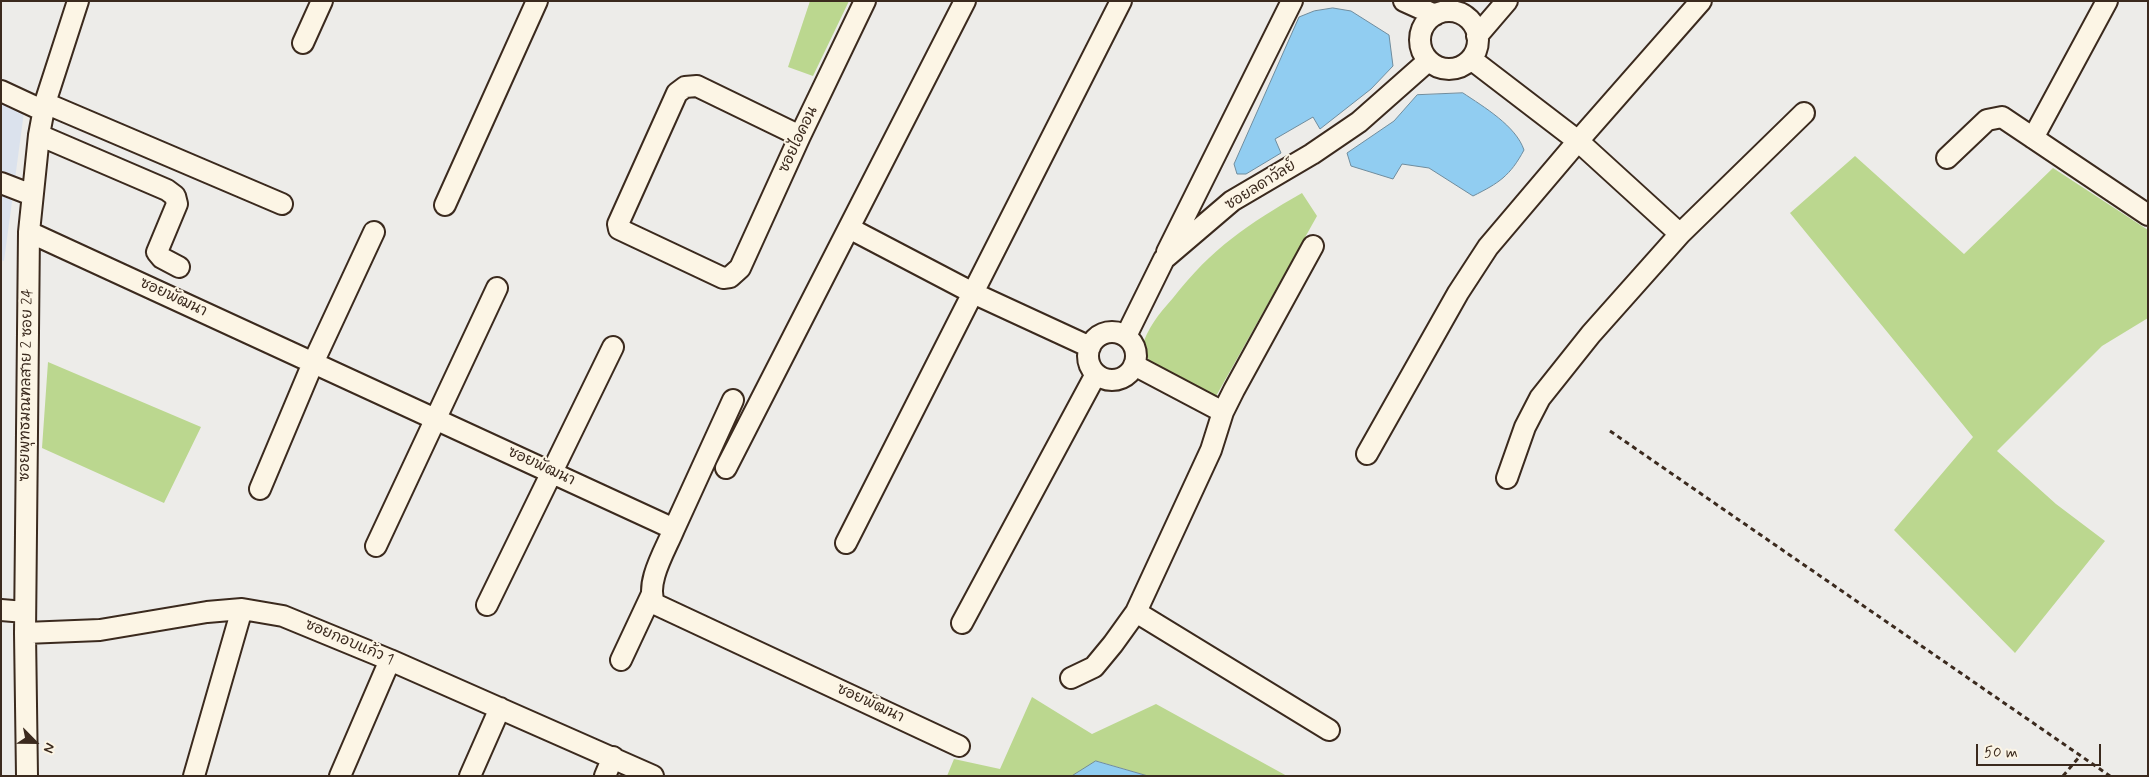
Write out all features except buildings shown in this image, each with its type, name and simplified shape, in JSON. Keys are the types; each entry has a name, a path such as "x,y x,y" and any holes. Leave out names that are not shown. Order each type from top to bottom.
{"street":[{"name":"ซอยพุทธมณฑลสาย 2 ซอย 24","path":"27,776 25,612 29,232 39,135 45,107 78,1"},
{"path":"303,44 322,1"},
{"path":"445,205 537,1"},
{"name":"ซอยไอคอน","path":"800,136 697,86 684,87 677,94 618,224 619,229 723,278 730,277 740,268 800,136 865,1"},
{"path":"726,468 965,1"},
{"path":"846,543 1121,1"},
{"path":"1164,259 1292,1"},
{"path":"1404,1 1435,15"},
{"path":"1478,36 1507,1"},
{"path":"1367,454 1458,293 1488,247 1578,141 1702,1"},
{"path":"2034,138 2107,1"},
{"path":"1460,6 1474,25 1478,36 1476,48 1470,59 1461,66 1450,69 1438,67 1428,61 1422,52 1419,41 1421,30 1435,15 1460,6"},
{"path":"1470,59 1578,141 1680,234"},
{"name":"ซอยลดาวัลย์","path":"1126,336 1164,259 1232,202 1312,154 1358,122 1428,61"},
{"path":"1,91 45,107 282,204"},
{"path":"1507,478 1525,427 1540,398 1591,334 1680,234 1804,113"},
{"path":"1947,158 1987,120 1994,117 2009,120 2148,215"},
{"path":"39,135 168,190 176,196 177,204 157,252 162,258 179,267"},
{"path":"1,183 32,195"},
{"path":"849,228 973,293 1090,347"},
{"name":"ซอยพัฒนา","path":"29,232 674,529"},
{"path":"260,489 313,363 374,232"},
{"path":"1071,678 1094,667 1114,644 1136,612 1211,450 1223,412 1313,246"},
{"path":"376,546 497,288"},
{"path":"1110,332 1126,336 1134,345 1136,353 1134,365 1130,372 1120,379 1103,378 1096,374 1088,358 1090,347 1101,335 1110,332"},
{"path":"487,605 613,347"},
{"path":"1134,365 1223,412"},
{"path":"962,623 1096,374"},
{"path":"621,660 651,596 651,585 674,529 733,400"},
{"name":"ซอยพัฒนา","path":"651,596 655,604 959,746"},
{"path":"194,776 242,609"},
{"name":"ซอยกอบแก้ว 1","path":"25,633 100,630 206,612 242,609 283,616 390,660 653,776"},
{"path":"1,610 25,612"},
{"path":"1136,612 1329,730"},
{"path":"340,776 390,660"},
{"path":"470,776 500,708"},
{"path":"605,776 613,758"}],"path":[{"path":"1610,431 2110,776"},
{"path":"2063,776 2080,756"}],"shaded area":[{"path":"1,103 24,112 4,261 1,260"}],"green space":[{"path":"810,1 849,1 813,76 788,67"},
{"path":"1855,156 1964,254 2053,168 2148,230 2148,318 2102,346 1997,451 2056,504 2105,541 2015,653 1894,530 1973,437 1790,213"},
{"path":"1302,193 1317,216 1215,398 1150,361 1141,349 1147,334 1158,316 1188,280 1232,238 1265,215"},
{"path":"48,362 201,427 164,503 42,448"},
{"path":"1032,697 1092,734 1156,704 1287,776 1148,776 1097,761 1072,776 947,776 954,759 1000,769"}],"water":[{"path":"1333,8 1351,11 1389,35 1393,66 1371,89 1320,129 1313,117 1275,139 1281,153 1246,174 1237,174 1234,164 1299,17 1314,11"},
{"path":"1463,93 1507,125 1520,141 1524,150 1509,173 1497,183 1473,196 1429,168 1402,164 1393,179 1351,166 1347,153 1394,121 1417,95"},
{"path":"1096,761 1148,776 1072,776"}]}
